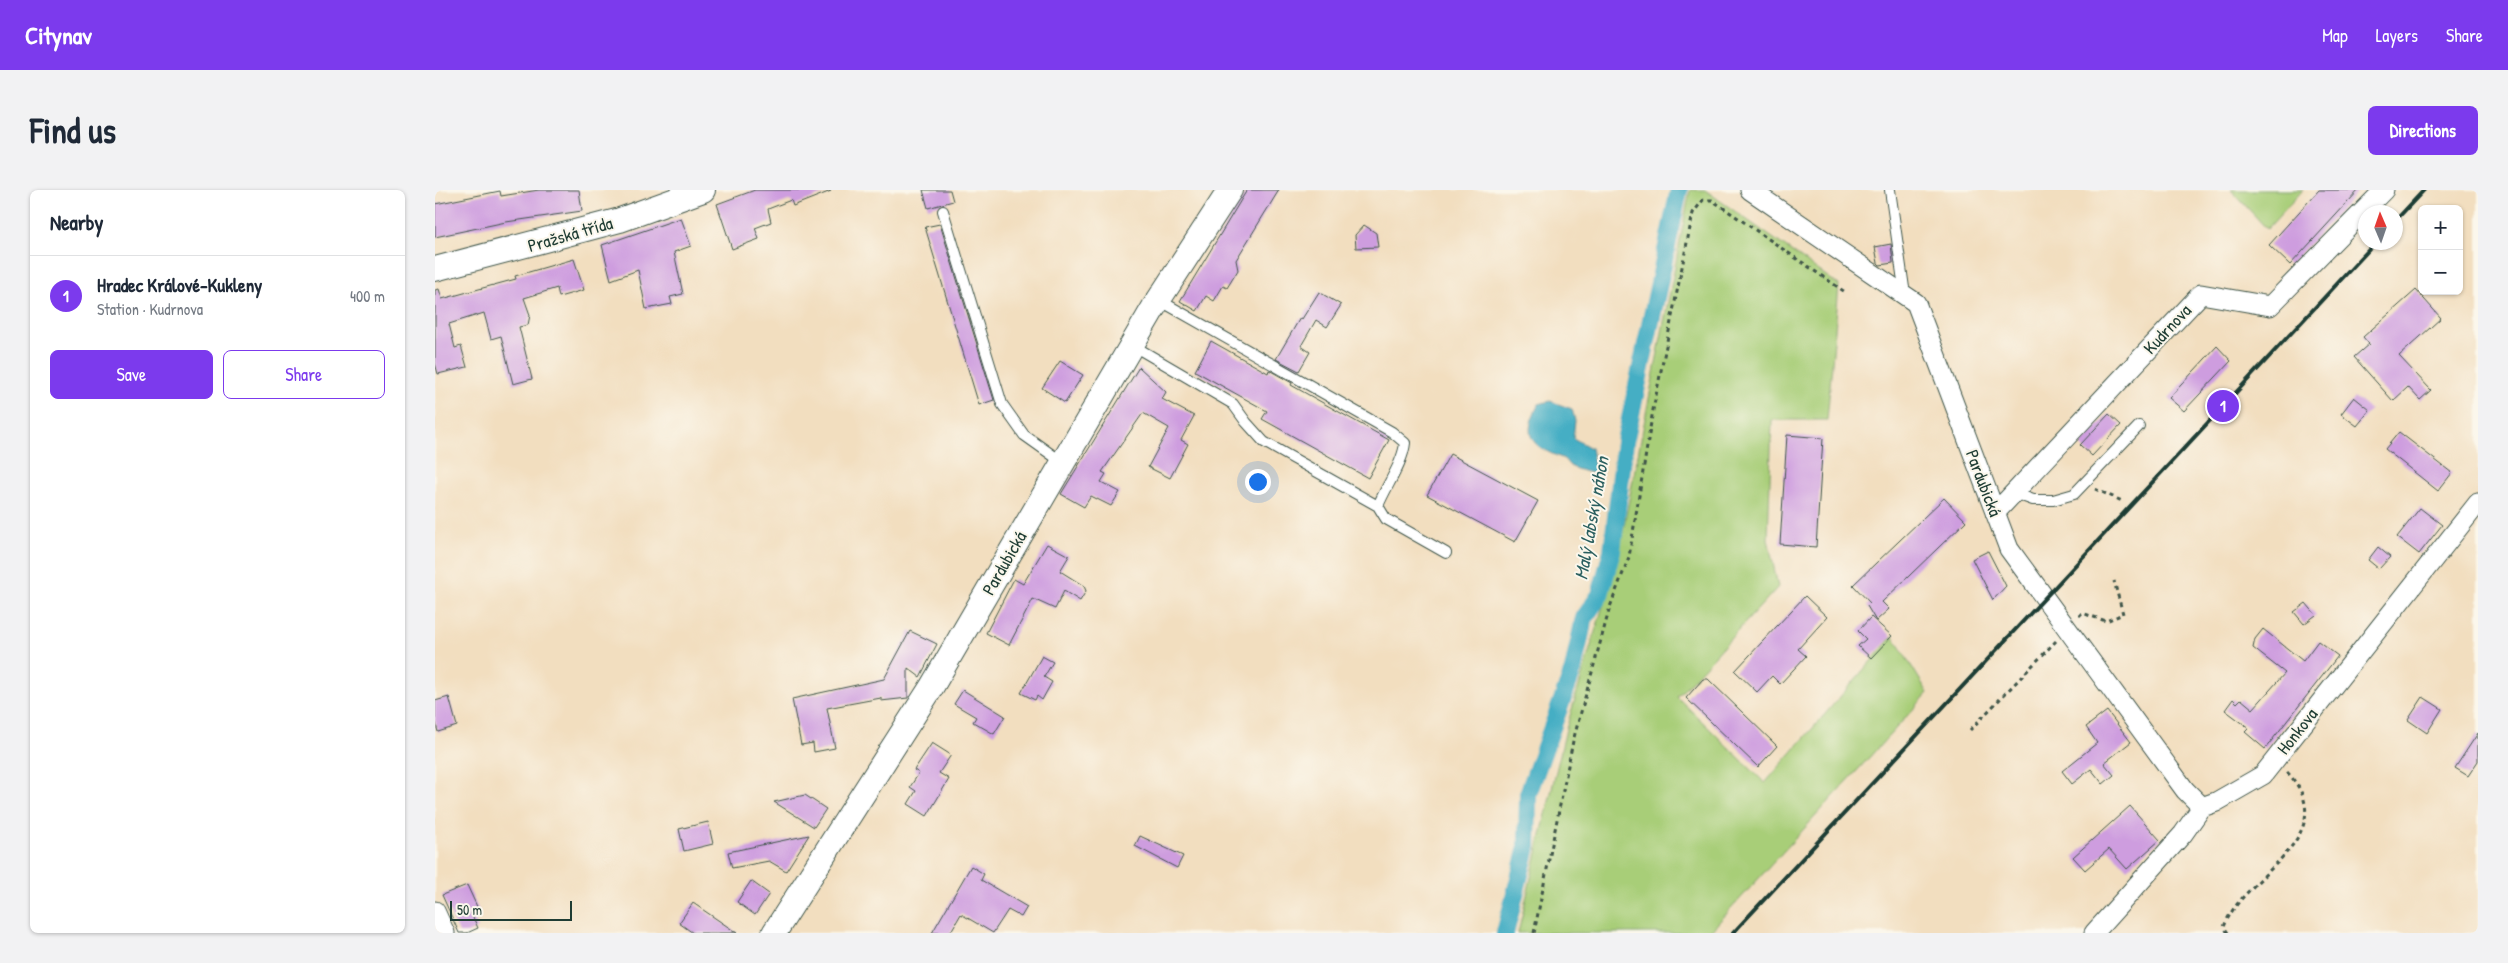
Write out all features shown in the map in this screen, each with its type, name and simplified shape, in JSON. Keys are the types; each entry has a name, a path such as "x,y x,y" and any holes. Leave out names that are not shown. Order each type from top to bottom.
{"street":[{"name":"Pardubická","path":"774,933 931,688 1062,462 1159,300 1230,190"},
{"name":"Pardubická","path":"1750,190 1916,303 2009,549 2066,630 2185,790 2202,807"},
{"name":"Kudrnova","path":"1995,513 2201,294 2270,306 2384,190"},
{"name":"Pražská třída","path":"435,269 620,220 694,192"},
{"name":"Honkova","path":"2202,807 2216,802 2263,775 2478,503"},
{"path":"2094,933 2183,834 2202,807"},
{"path":"435,911 445,933"}],"lane":[{"path":"1890,190 1905,295"},
{"path":"943,211 1002,404 1024,435 1062,462"},
{"path":"1159,300 1392,432 1405,443 1404,453 1385,487 1378,506"},
{"path":"1132,345 1233,404 1264,442 1378,506 1386,520 1446,553"},
{"path":"2014,493 2033,500 2053,500 2074,494 2139,426"}],"path":[{"path":"1534,933 1573,742 1610,607 1629,557 1653,410 1693,213 1703,200 1713,200 1845,292"},
{"path":"2083,484 2122,500"},
{"path":"1970,730 2082,613 2106,621 2123,614 2114,581"},
{"path":"2228,933 2224,927 2229,913 2270,872 2302,832 2307,814 2304,799 2291,777 2275,760"}],"green space":[{"path":"1690,190 1705,190 1839,285 1827,420 1772,420 1768,539 1778,587 1677,697 1765,783 1893,636 1928,693 1709,933 1518,933 1566,729 1618,556"},
{"path":"2231,190 2303,190 2267,229"}],"water":[{"path":"1550,401 1572,409 1575,421 1573,438 1591,448 1596,474 1570,466 1563,459 1543,449 1532,439 1530,432 1531,424 1539,404"}],"building":[{"path":"539,190 579,190 582,211 506,222 435,237 435,204 500,191 501,196"},
{"path":"755,190 831,191 793,206 791,200 768,209 771,222 755,228 759,239 732,249 717,204"},
{"path":"923,190 950,190 953,201 928,208"},
{"path":"1247,190 1279,190 1236,260 1238,270 1227,288 1223,286 1214,301 1206,296 1197,311 1180,301"},
{"path":"2319,190 2359,190 2290,265 2269,245"},
{"path":"681,218 691,246 674,252 683,294 670,297 672,304 646,309 638,270 611,280 602,245"},
{"path":"940,224 994,400 979,405 925,227"},
{"path":"1364,225 1376,233 1378,247 1356,248 1355,235"},
{"path":"1891,244 1893,263 1880,265 1875,247"},
{"path":"574,259 584,290 559,297 557,288 524,298 530,315 528,325 519,327 532,379 513,384 501,336 491,339 484,313 449,324 455,348 461,346 467,367 438,374 435,363 435,290 439,289 442,299 516,279 515,276"},
{"path":"2416,290 2418,295 2420,295 2441,318 2399,356 2431,390 2420,400 2408,387 2393,401 2354,357 2369,344 2363,337"},
{"path":"1319,292 1341,305 1327,327 1316,320 1301,346 1310,352 1299,371 1276,359 1300,318 1302,319"},
{"path":"1211,341 1268,373 1269,370 1292,383 1291,385 1389,440 1368,478 1262,419 1267,411 1195,371"},
{"path":"2217,346 2231,361 2184,411 2169,398"},
{"path":"1060,361 1083,375 1065,403 1042,388"},
{"path":"1139,367 1166,392 1162,399 1194,416 1181,440 1188,444 1170,478 1148,467 1169,428 1143,413 1102,472 1106,474 1101,482 1120,492 1111,506 1091,496 1084,507 1061,494"},
{"path":"2354,397 2370,410 2357,426 2341,414"},
{"path":"2109,414 2121,425 2092,456 2080,445"},
{"path":"2399,432 2452,473 2438,491 2385,449"},
{"path":"1787,435 1823,438 1816,547 1780,544"},
{"path":"1450,454 1538,501 1515,542 1427,495"},
{"path":"1944,498 1966,521 1882,602 1889,609 1876,621 1867,606 1870,603 1853,585"},
{"path":"2420,508 2442,525 2419,554 2397,537"},
{"path":"1047,544 1069,556 1060,571 1084,586 1086,591 1080,601 1064,591 1055,609 1033,599 1009,645 986,633 1014,579 1023,584"},
{"path":"2378,547 2390,557 2379,569 2368,560"},
{"path":"1988,551 2006,586 1993,600 1972,559"},
{"path":"1805,596 1827,617 1798,649 1806,656 1780,684 1772,676 1757,692 1735,671"},
{"path":"2306,603 2316,615 2304,624 2294,612"},
{"path":"1871,617 1892,636 1871,658 1858,646 1866,639 1858,631"},
{"path":"2263,629 2303,661 2318,641 2338,656 2265,749 2245,732 2249,728 2225,710 2233,699 2237,703 2241,699 2253,709 2285,673 2253,648 2255,639"},
{"path":"910,631 937,644 920,677 908,668 908,698 881,701 881,698 827,708 835,748 814,752 813,743 801,745 792,699 884,679"},
{"path":"1042,656 1053,662 1044,677 1052,682 1042,700 1037,696 1035,700 1021,693"},
{"path":"1703,679 1708,679 1777,746 1758,767 1686,698"},
{"path":"963,690 1005,716 994,734 973,722 976,717 954,704"},
{"path":"449,697 457,726 438,732 435,720 435,701"},
{"path":"2423,697 2442,709 2427,733 2408,720"},
{"path":"2107,711 2131,742 2104,763 2114,775 2103,784 2091,769 2072,784 2062,771 2097,743 2086,727"},
{"path":"2478,733 2478,761 2468,776 2455,768"},
{"path":"932,743 951,755 939,773 949,779 927,816 908,804 916,791 910,787 919,773 914,770"},
{"path":"805,795 826,809 814,827 774,802"},
{"path":"2130,806 2160,840 2127,869 2109,849 2085,870 2073,857"},
{"path":"708,822 713,844 684,851 679,829"},
{"path":"809,835 786,871 769,861 732,868 728,852"},
{"path":"1140,836 1183,856 1177,868 1135,846"},
{"path":"971,866 984,874 981,880 1027,907 1021,917 1008,910 993,933 961,914 950,933 932,933"},
{"path":"751,881 769,894 755,915 737,902"},
{"path":"467,885 479,911 471,913 478,928 467,933 459,933 442,895"},
{"path":"693,903 737,933 693,933 679,923"}],"waterway":[{"name":"Malý labský náhon","path":"1505,933 1527,847 1528,794 1573,670 1584,618 1600,595 1612,551 1625,442 1679,190"}],"railway":[{"path":"2403,212 2424,190"},
{"path":"1733,933 2369,250"}],"place":[{"name":"Hradec Králové-Kukleny","path":"2223,406"}]}
